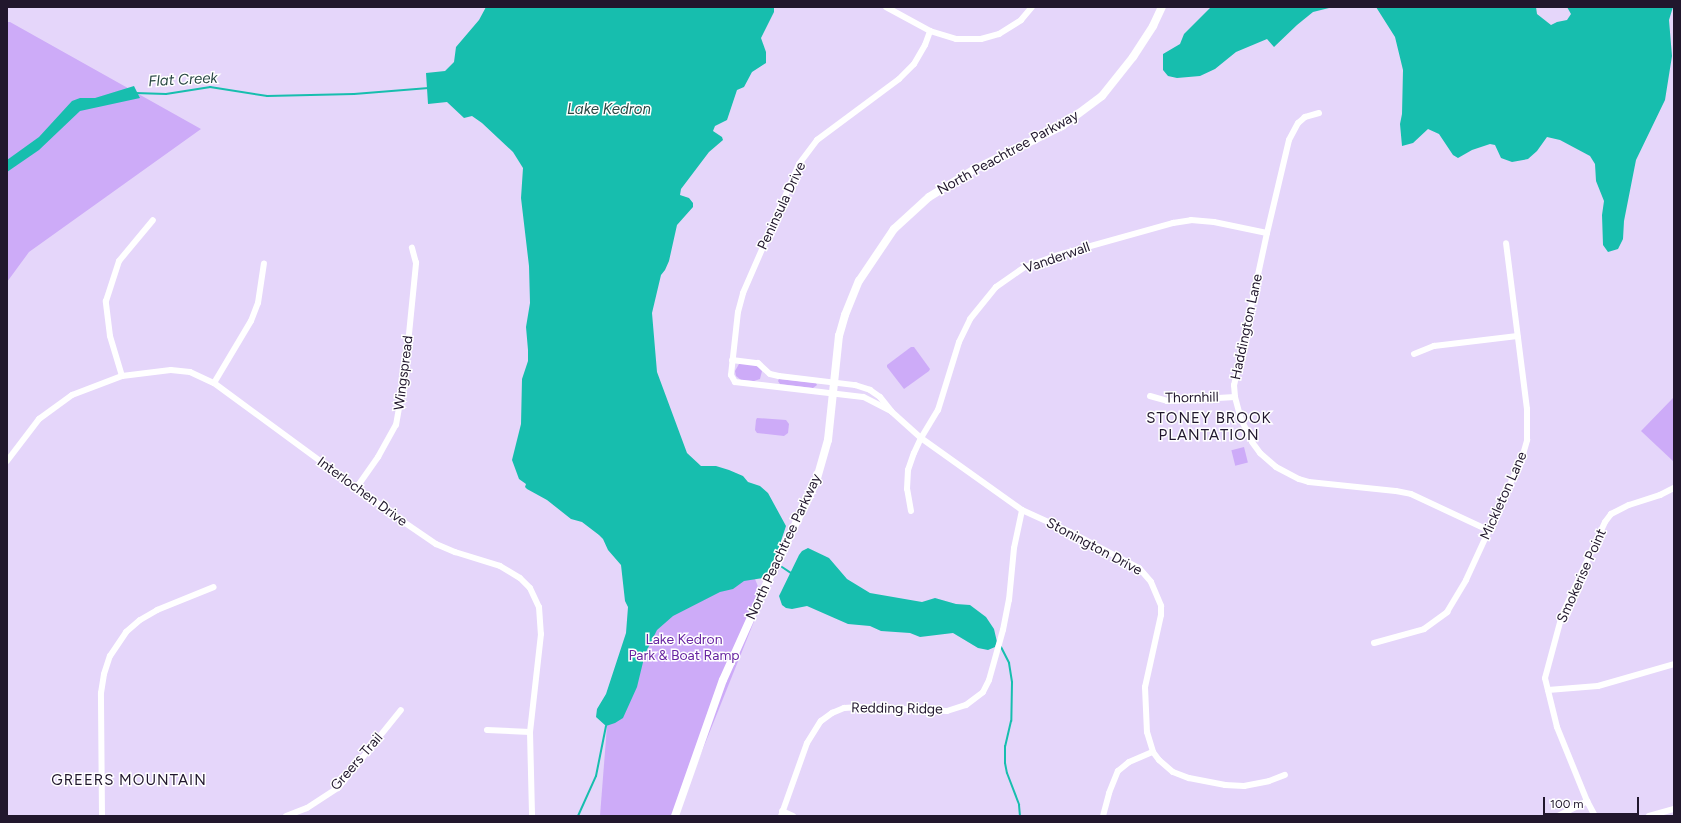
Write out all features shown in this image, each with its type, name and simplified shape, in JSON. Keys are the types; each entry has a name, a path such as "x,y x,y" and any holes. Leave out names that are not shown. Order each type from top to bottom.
{"street":[{"path":"886,7 930,31 956,40 981,39 999,34 1021,20 1032,7"},
{"name":"North Peachtree Parkway","path":"675,816 726,673 762,593 816,482 828,440 839,336 859,281 894,229 914,209 949,183 1047,134 1090,106 1102,96 1133,57 1153,26 1162,7"},
{"name":"Peninsula Drive","path":"833,394 735,382 731,375 732,360 742,293 799,164 817,140 899,78 914,64 925,45 930,31"},
{"name":"Haddington Lane","path":"1319,113 1305,118 1298,124 1289,140 1266,233 1234,385 1235,397 1241,419 1252,442 1276,467 1289,474 1309,482 1396,491 1411,494 1488,530"},
{"path":"122,376 110,336 106,300 119,261 154,220"},
{"name":"Vanderwall","path":"911,511 907,489 908,470 921,438 938,410 959,342 970,318 996,287 1025,267 1054,256 1174,223 1191,220 1214,222 1266,233"},
{"name":"Mickleton Lane","path":"1374,643 1424,628 1447,612 1466,580 1488,530 1514,479 1522,458 1527,440 1527,409 1516,336 1506,243"},
{"name":"Wingspread","path":"357,487 384,448 396,425 400,410 416,263 412,248"},
{"path":"214,383 252,321 258,303 264,262"},
{"path":"1414,354 1434,346 1516,336"},
{"path":"732,360 758,363 773,374 834,382"},
{"name":"Interlochen Drive","path":"7,461 29,430 40,419 57,404 77,392 122,376 181,370 199,375 214,383 436,544 455,552 500,566 520,578 530,588 539,607 541,634 530,732 532,816"},
{"path":"771,386 773,374"},
{"name":"Stonington Drive","path":"834,382 855,384 870,390 880,397 892,412 921,438 1022,510 1076,535 1139,568 1148,577 1155,588 1161,606 1161,615 1144,687 1147,732 1153,752 1159,760 1173,772 1189,778 1225,785 1249,785 1269,781 1285,775"},
{"name":"Stonington Drive","path":"833,394 863,397 892,412"},
{"name":"Thornhill","path":"1150,396 1167,401 1235,397"},
{"name":"Smokerise Point","path":"1595,816 1587,802 1557,727 1545,678 1562,615 1605,522 1611,514 1629,505 1660,495 1674,488"},
{"name":"Redding Ridge","path":"781,814 806,743 821,721 832,713 844,708 860,707 947,711 966,705 978,697 986,687 1000,643 1009,600 1014,548 1022,510"},
{"path":"102,816 101,693 104,674 110,656 126,632 140,620 157,610 214,587"},
{"path":"1548,690 1598,686 1674,664"},
{"name":"Greers Trail","path":"286,816 307,808 338,788 401,710"},
{"path":"487,730 530,732"},
{"path":"1103,816 1109,793 1118,771 1129,762 1153,752"},
{"path":"1558,816 1587,802"},
{"path":"1649,816 1674,809"},
{"path":"781,814 793,816"}],"green space":[{"name":"Flat Creek","path":"7,22 10,22 201,129 29,252 7,282"},
{"path":"911,347 914,347 930,369 904,389 887,365"},
{"path":"755,363 762,371 760,379 754,381 741,380 736,376 735,371 739,364"},
{"path":"779,379 816,383 817,385 813,388 780,384 778,381"},
{"path":"1674,397 1674,462 1641,431"},
{"path":"757,418 786,420 789,424 788,433 784,436 757,433 755,430"},
{"path":"1244,447 1248,463 1235,466 1231,450"},
{"name":"Lake Kedron Park & Boat Ramp","path":"751,569 763,599 676,816 600,816 608,713 632,621"}],"water":[{"name":"Lake Kedron","path":"486,7 774,7 774,12 761,38 766,52 766,63 752,72 744,87 737,90 727,120 715,126 713,131 722,137 723,140 709,152 681,189 680,195 689,198 693,203 693,207 677,225 669,261 661,275 652,313 657,372 687,453 701,466 716,466 729,470 743,476 748,482 760,486 768,493 786,526 771,571 763,578 744,581 733,589 720,592 673,616 657,630 645,654 637,687 623,718 606,726 596,717 597,709 606,694 626,633 628,607 625,601 621,565 608,550 603,539 599,535 582,522 571,519 547,500 527,489 525,487 526,484 519,479 512,460 521,424 522,379 528,361 526,327 530,303 529,266 521,198 523,168 513,152 482,123 472,116 464,118 447,102 428,104 426,73 445,71 454,62 456,47 479,20"},
{"path":"1211,7 1333,7 1313,12 1274,47 1267,39 1236,52 1215,69 1200,76 1177,78 1168,76 1163,70 1163,54 1180,44 1184,34"},
{"path":"1376,7 1536,7 1537,14 1551,25 1567,20 1571,14 1567,7 1673,7 1669,20 1672,56 1665,100 1636,160 1624,221 1623,239 1618,249 1608,252 1603,245 1602,215 1604,201 1596,181 1595,164 1590,156 1560,140 1547,137 1537,151 1528,159 1512,162 1501,158 1495,145 1490,144 1472,150 1458,158 1453,155 1439,134 1428,129 1413,143 1402,146 1400,124 1402,114 1403,70 1395,37"},
{"path":"134,86 140,98 80,111 39,150 7,172 7,160 39,137 72,101 80,98 95,98"},
{"path":"808,548 829,558 847,579 870,593 922,602 935,598 956,604 970,605 986,617 994,629 997,642 995,647 988,650 978,648 953,633 920,637 910,633 881,631 870,626 848,624 807,606 792,609 786,608 782,605 779,596 799,555 802,551"}],"waterway":[{"name":"Flat Creek","path":"135,93 166,94 210,87 267,96 354,94 429,88"},
{"path":"782,567 791,573"},
{"path":"1001,647 1009,663 1012,682 1011,721 1005,746 1005,763 1007,773 1019,805 1020,816"},
{"path":"578,816 596,776 606,726"}],"district":[{"name":"STONEY BROOK PLANTATION","path":"1209,426"},
{"name":"GREERS MOUNTAIN","path":"129,781"}]}
